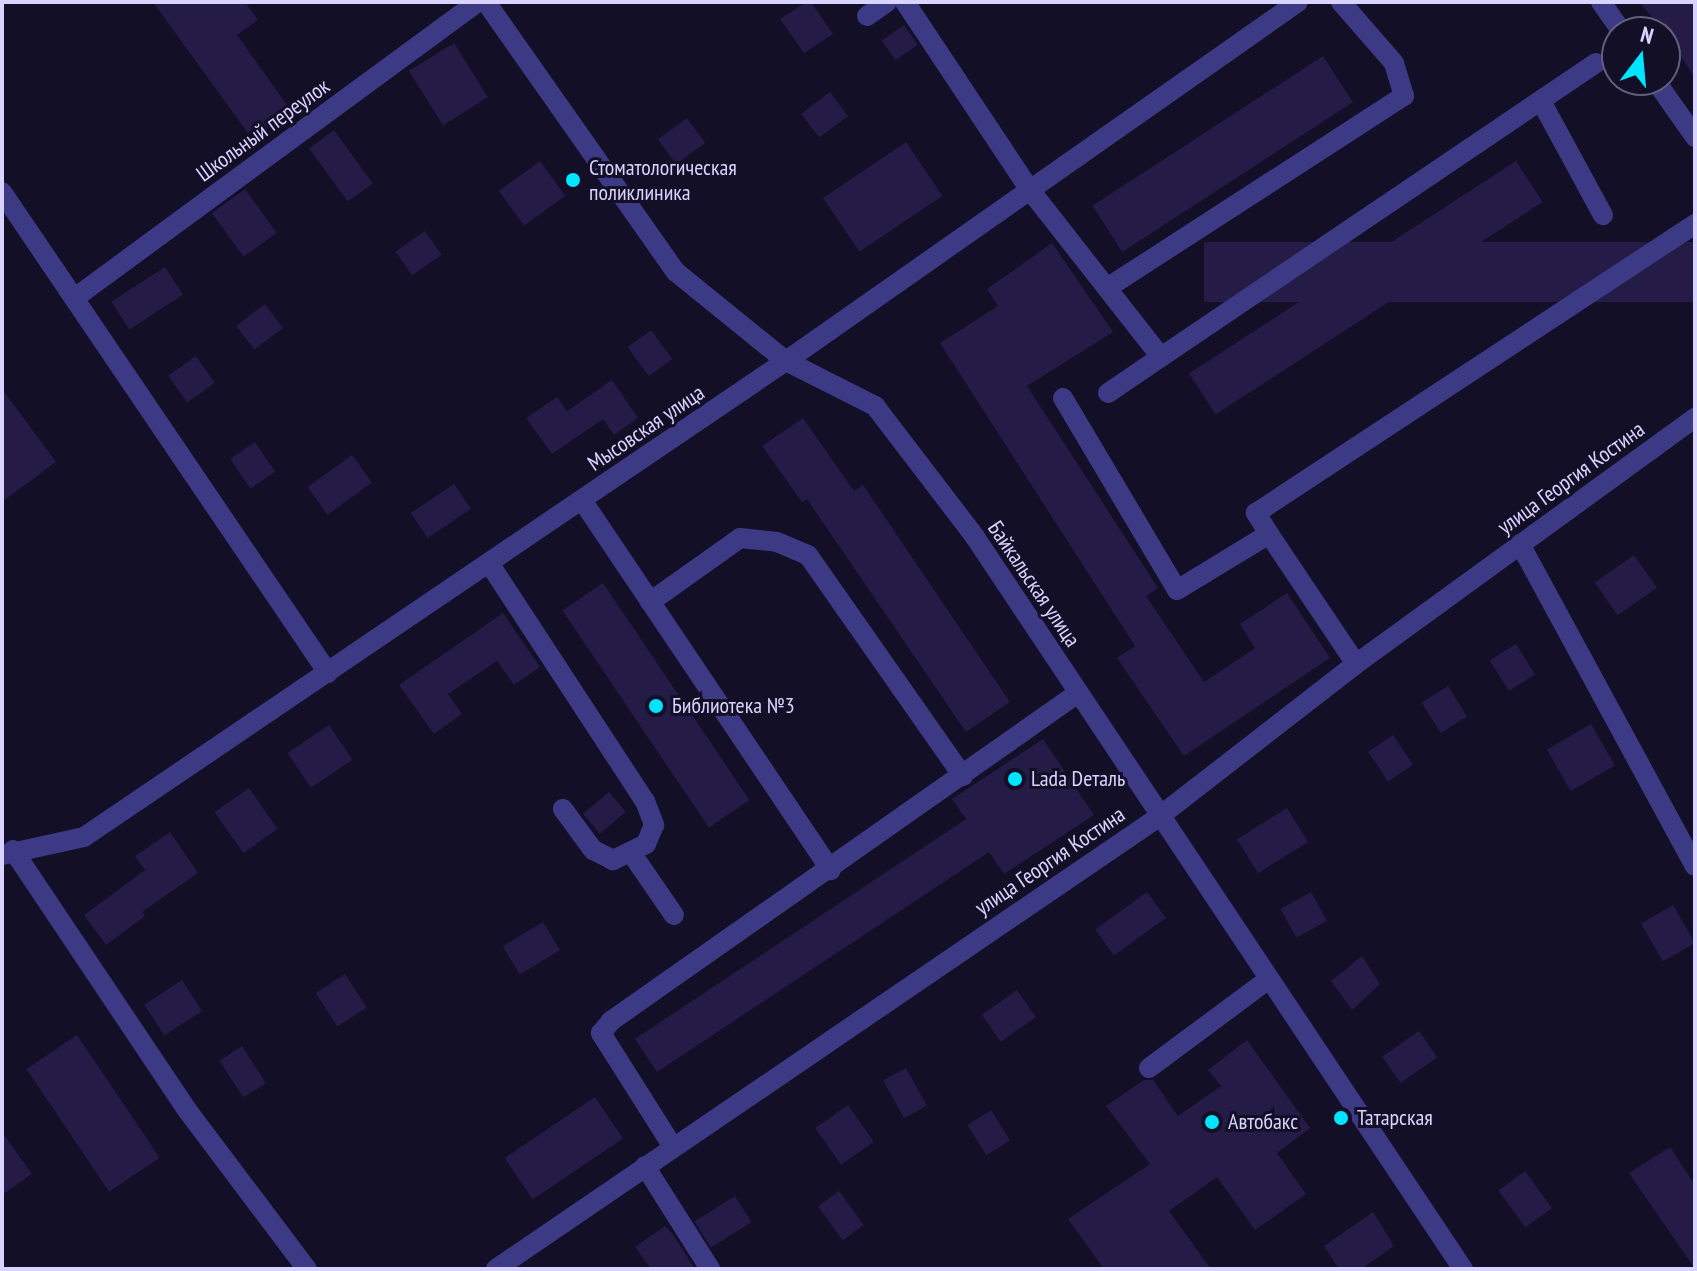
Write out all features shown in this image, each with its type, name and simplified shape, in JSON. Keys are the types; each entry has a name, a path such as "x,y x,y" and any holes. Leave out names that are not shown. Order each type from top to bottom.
{"street":[{"name":"Школьный переулок","path":"76,297 478,2"},
{"name":"Байкальская улица","path":"486,2 676,272 786,361 875,406 975,537 1461,1268"},
{"path":"867,16 887,2"},
{"path":"905,2 1030,190 1161,357"},
{"name":"Мысовская улица","path":"7,852 84,837 786,361 1298,2"},
{"path":"1107,288 1404,96 1394,63 1341,2"},
{"path":"1108,393 1596,63"},
{"path":"1666,96 1695,137"},
{"path":"1541,101 1603,215"},
{"path":"2,192 328,673"},
{"path":"1356,664 1256,513 1695,224"},
{"path":"1063,398 1177,590 1269,534"},
{"name":"улица Георгия Костина","path":"496,1269 1160,816 1356,664 1695,418"},
{"path":"582,500 831,870"},
{"path":"650,602 740,538 777,542 808,555 963,776"},
{"path":"1520,544 1695,866"},
{"path":"489,563 645,801 654,825 646,844 632,854 613,860 593,850 563,809"},
{"path":"673,1147 601,1033 611,1021 831,870 1078,693"},
{"path":"7,852 187,1110 307,1269"},
{"path":"632,854 674,915"},
{"path":"1149,1068 1269,979"},
{"path":"645,1166 710,1269"}],"building":[{"path":"153,2 245,2 258,20 237,35 292,112 252,139"},
{"path":"806,2 811,2 833,34 804,53 780,19"},
{"path":"1639,2 1695,2 1695,78 1681,57 1681,16 1651,16"},
{"path":"904,25 918,45 896,60 882,40"},
{"path":"454,43 488,97 443,125 409,71"},
{"path":"1323,56 1353,102 1122,252 1092,206"},
{"path":"830,92 848,116 819,138 801,114"},
{"path":"687,118 705,143 676,164 658,139"},
{"path":"334,130 373,183 348,202 309,148"},
{"path":"906,142 942,196 859,252 823,198"},
{"path":"540,161 565,196 524,226 499,191"},
{"path":"1516,161 1543,202 1216,415 1189,373"},
{"path":"245,189 277,233 244,257 212,213"},
{"path":"425,231 442,255 412,275 396,252"},
{"path":"1204,242 1695,242 1695,302 1204,302"},
{"path":"1052,243 1113,332 1027,386 1158,588 1146,596 1204,682 1255,648 1240,624 1287,593 1330,658 1184,756 1117,658 1135,646 940,343 998,306 987,289"},
{"path":"165,267 183,295 129,330 111,302"},
{"path":"265,304 283,328 254,350 236,326"},
{"path":"651,330 672,359 649,376 628,347"},
{"path":"196,356 215,383 187,403 168,376"},
{"path":"612,380 638,418 614,435 603,419 552,454 526,418 557,397 567,411"},
{"path":"2,389 56,462 2,502"},
{"path":"803,418 854,491 863,485 1010,702 966,732 807,499 802,502 762,446"},
{"path":"255,442 275,472 250,489 230,459"},
{"path":"352,455 372,483 327,515 308,487"},
{"path":"454,484 471,509 428,538 411,513"},
{"path":"1634,555 1657,588 1618,615 1595,583"},
{"name":"Библиотека №3","path":"603,583 750,800 709,828 562,610"},
{"path":"503,613 540,667 514,685 497,661 448,694 462,714 434,734 399,685"},
{"path":"1516,644 1535,675 1509,691 1490,660"},
{"path":"1448,686 1467,717 1441,733 1422,702"},
{"path":"1591,724 1615,766 1571,791 1547,750"},
{"path":"329,725 352,760 311,788 288,753"},
{"path":"1393,735 1413,765 1388,782 1368,752"},
{"path":"1043,739 1094,815 1004,874 989,852 657,1072 635,1039 966,819 952,799"},
{"path":"249,788 278,829 243,853 215,812"},
{"path":"609,792 626,812 600,834 583,814"},
{"path":"1287,808 1308,842 1258,873 1237,839"},
{"path":"170,832 198,873 142,912 145,916 106,945 84,915 145,870 135,856"},
{"path":"1147,892 1166,918 1114,956 1095,930"},
{"path":"1311,892 1327,921 1296,938 1280,909"},
{"path":"1673,905 1695,943 1663,962 1641,923"},
{"path":"543,922 560,950 520,974 503,946"},
{"path":"1362,956 1380,984 1352,1010 1331,981"},
{"path":"345,974 367,1008 337,1027 316,993"},
{"path":"182,980 202,1011 164,1036 144,1005"},
{"path":"1017,990 1036,1017 1001,1042 982,1015"},
{"path":"1419,1031 1437,1057 1400,1083 1382,1057"},
{"path":"77,1035 160,1158 109,1192 26,1069"},
{"path":"1247,1040 1310,1128 1277,1153 1306,1194 1255,1230 1217,1177 1169,1211 1211,1269 1104,1269 1068,1219 1150,1164 1106,1106 1144,1080 1153,1080 1178,1116 1221,1086 1208,1070"},
{"path":"242,1046 266,1083 243,1098 219,1061"},
{"path":"906,1068 927,1106 904,1118 883,1081"},
{"path":"595,1097 623,1138 533,1199 505,1158"},
{"path":"848,1105 874,1142 841,1165 815,1128"},
{"path":"991,1110 1010,1141 986,1155 967,1125"},
{"path":"2,1132 32,1174 2,1195"},
{"path":"1670,1147 1695,1185 1695,1269 1629,1173"},
{"path":"1525,1171 1552,1208 1525,1228 1498,1190"},
{"path":"839,1191 864,1225 843,1240 818,1206"},
{"path":"735,1196 751,1222 711,1248 694,1221"},
{"path":"1373,1212 1394,1246 1361,1269 1339,1269 1324,1246"},
{"path":"665,1226 695,1269 651,1269 635,1247"}],"place":[{"name":"Стоматологическая поликлиника","path":"573,180"},
{"name":"Библиотека №3","path":"656,706"},
{"name":"Lada Dеталь","path":"1015,779"},
{"name":"Татарская","path":"1341,1118"},
{"name":"Автобакс","path":"1212,1122"}]}
